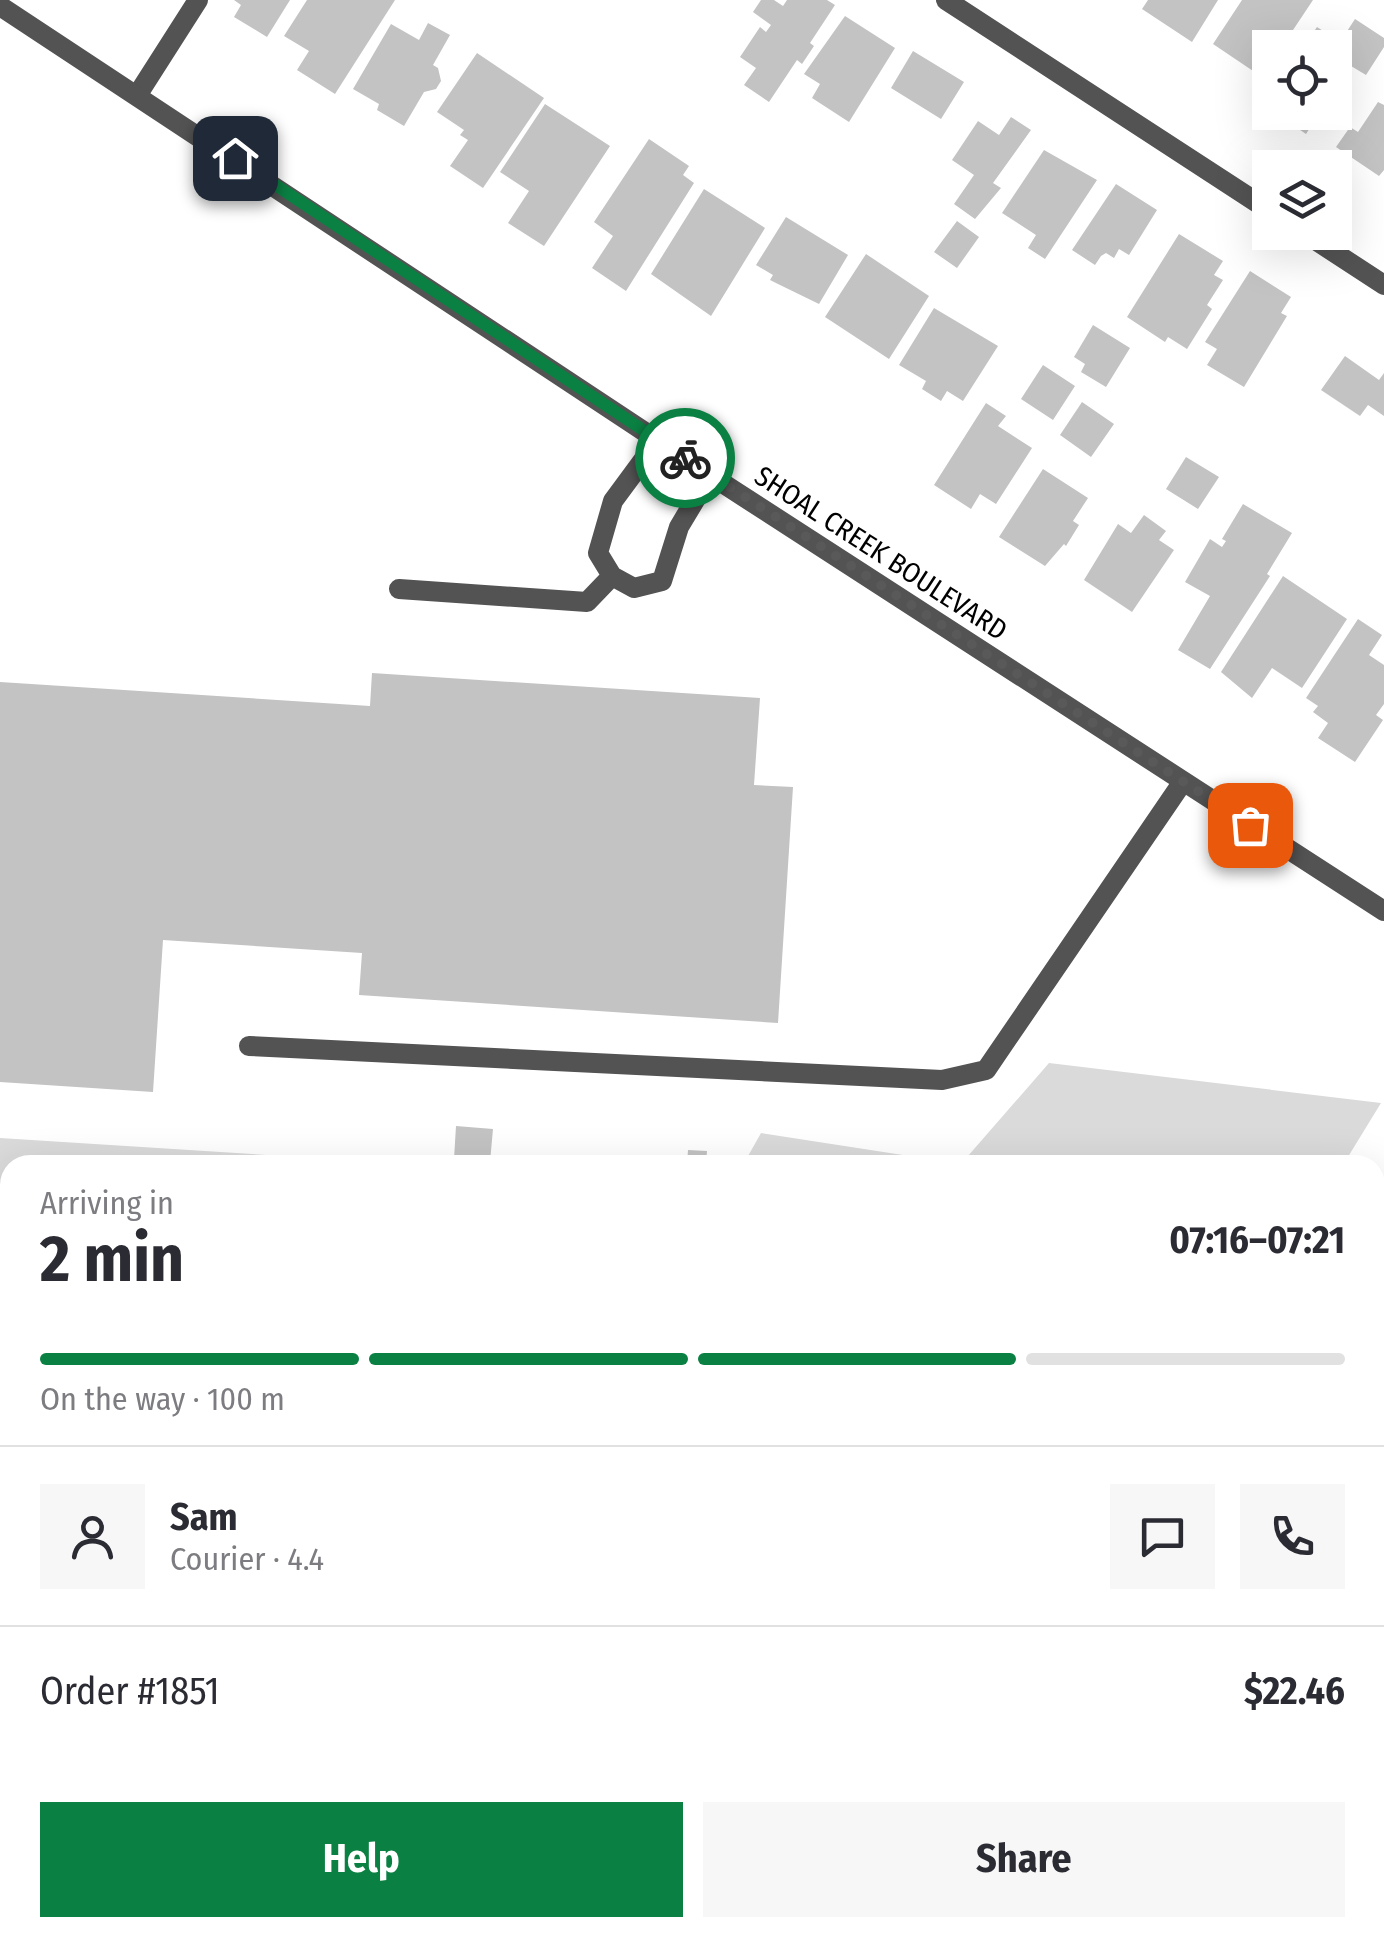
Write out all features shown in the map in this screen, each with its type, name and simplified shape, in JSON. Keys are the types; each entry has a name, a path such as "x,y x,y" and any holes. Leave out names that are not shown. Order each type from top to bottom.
{"street":[{"path":"138,94 198,0"},
{"path":"946,0 1252,199"},
{"name":"SHOAL CREEK BOULEVARD","path":"0,6 710,475 1384,911"},
{"path":"1331,250 1383,283"},
{"path":"658,440 611,507 598,552 612,576 634,588 662,581 679,527 710,475"},
{"path":"398,589 587,602 612,576"},
{"path":"249,1046 942,1080 986,1070 1182,782"}],"shaded area":[{"path":"1049,1063 1381,1103 1349,1155 969,1155"},
{"path":"761,1133 903,1155 749,1155"},
{"path":"0,1138 268,1155 0,1155"}],"building":[{"path":"234,0 290,0 267,37 234,17 241,5"},
{"path":"307,0 395,0 335,94 297,70 309,51 284,36"},
{"path":"761,0 774,0 783,6 787,0 827,0 835,5 810,43 814,46 802,64 797,60 769,102 744,85 756,68 740,57 760,27 766,32 771,25 753,12"},
{"path":"1148,0 1218,0 1192,42 1142,9"},
{"path":"1242,0 1313,0 1293,30 1252,30 1252,70 1213,44"},
{"path":"845,16 895,48 849,122 812,98 820,84 804,74"},
{"path":"1355,19 1384,38 1384,47 1366,75 1352,67 1352,30 1348,30"},
{"path":"428,23 450,35 433,65 438,68 441,81 436,89 424,92 404,126 377,110 379,104 353,89 391,24 419,40"},
{"path":"913,51 964,82 941,119 891,88"},
{"path":"477,53 544,98 483,188 450,166 468,140 460,135 464,130 437,112"},
{"path":"1378,102 1384,105 1384,170 1379,176 1352,158 1352,150 1336,147 1348,130 1358,132"},
{"path":"545,104 610,146 544,246 508,223 529,191 500,172"},
{"path":"1011,117 1031,130 993,183 1001,188 975,219 954,204 974,175 952,160 978,121 999,135"},
{"path":"649,139 689,166 683,175 694,183 626,291 592,268 613,236 594,222"},
{"path":"1044,150 1097,180 1045,259 1028,248 1036,235 1002,213"},
{"path":"1116,184 1157,210 1129,255 1119,249 1114,258 1106,253 1095,265 1072,250"},
{"path":"704,189 765,228 711,316 651,274"},
{"path":"786,217 848,255 819,304 770,280 773,275 756,265"},
{"path":"957,221 979,237 957,268 934,252"},
{"path":"1179,234 1223,261 1214,275 1223,280 1207,305 1212,309 1187,349 1168,337 1165,342 1127,317"},
{"path":"866,254 929,296 889,359 825,317"},
{"path":"1250,271 1291,297 1281,313 1287,316 1244,387 1207,365 1217,349 1205,342"},
{"path":"934,308 998,346 963,401 947,391 941,401 922,389 926,381 899,365"},
{"path":"1093,325 1130,348 1106,387 1081,372 1085,364 1074,357"},
{"path":"1345,356 1379,380 1384,373 1384,416 1368,405 1360,416 1321,390"},
{"path":"1043,365 1075,386 1053,420 1021,399"},
{"path":"1082,402 1114,424 1091,457 1060,435"},
{"path":"986,403 1006,416 998,426 1032,448 996,504 980,494 971,509 934,485"},
{"path":"1186,457 1219,477 1198,509 1166,489"},
{"path":"1043,469 1088,498 1073,521 1079,525 1066,546 1045,566 999,537"},
{"path":"1243,504 1292,533 1267,574 1270,576 1210,669 1178,650 1210,596 1185,582 1210,539 1222,547 1226,541 1222,539"},
{"path":"1144,515 1166,531 1159,540 1174,550 1132,612 1084,580 1118,524 1131,533"},
{"path":"1283,576 1347,619 1302,688 1272,668 1252,698 1221,672"},
{"path":"1358,619 1382,635 1369,655 1384,665 1384,704 1376,715 1383,720 1355,762 1318,738 1328,723 1313,712 1318,706 1306,698"},
{"path":"372,673 760,698 754,785 793,787 778,1023 359,995 362,953 163,940 153,1092 0,1082 0,682 370,706"},
{"path":"456,1126 493,1129 491,1155 454,1155"},
{"path":"688,1150 707,1151 707,1155 688,1155"}],"way so far":[{"path":"685,458 1250,825"}],"route":[{"path":"235,158 685,458"}]}
